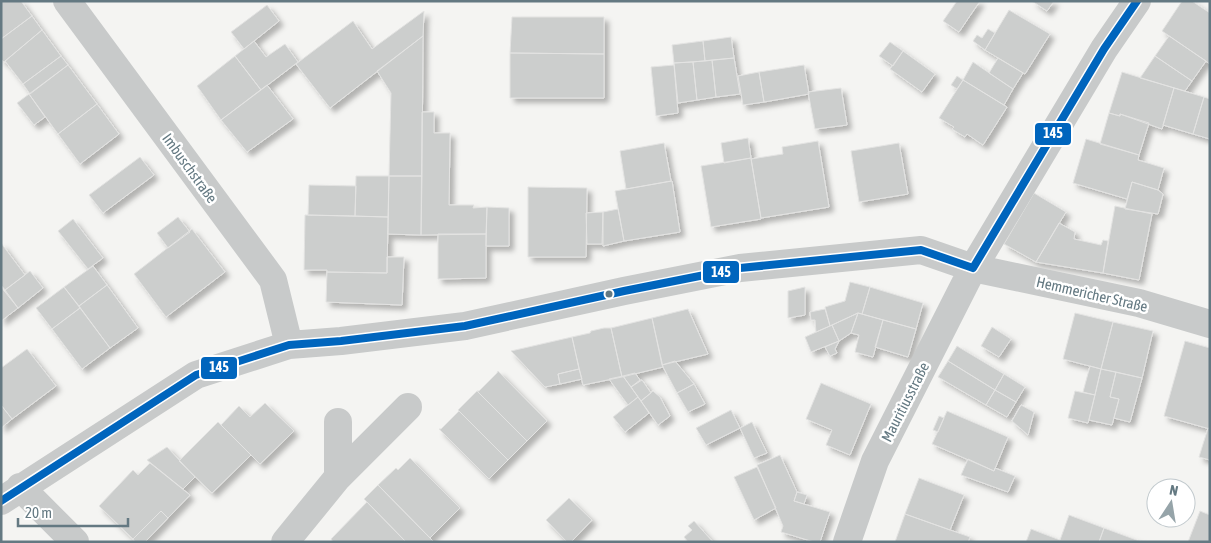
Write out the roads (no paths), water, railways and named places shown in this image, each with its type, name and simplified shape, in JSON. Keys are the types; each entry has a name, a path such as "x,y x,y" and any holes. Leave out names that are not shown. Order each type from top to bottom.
{"street":[{"name":"Imbuschstraße","path":"67,1 273,280 289,345"},
{"name":"Mauritiusstraße","path":"847,542 875,461 973,268 1104,48 1137,1"},
{"name":"Hemmericher Straße","path":"11,494 196,375 289,345 341,341 465,326 740,268 921,250 973,268 1139,303 1210,324"},
{"path":"286,542 338,477 408,407"},
{"path":"338,422 338,477"},
{"path":"11,494 75,542"}]}
